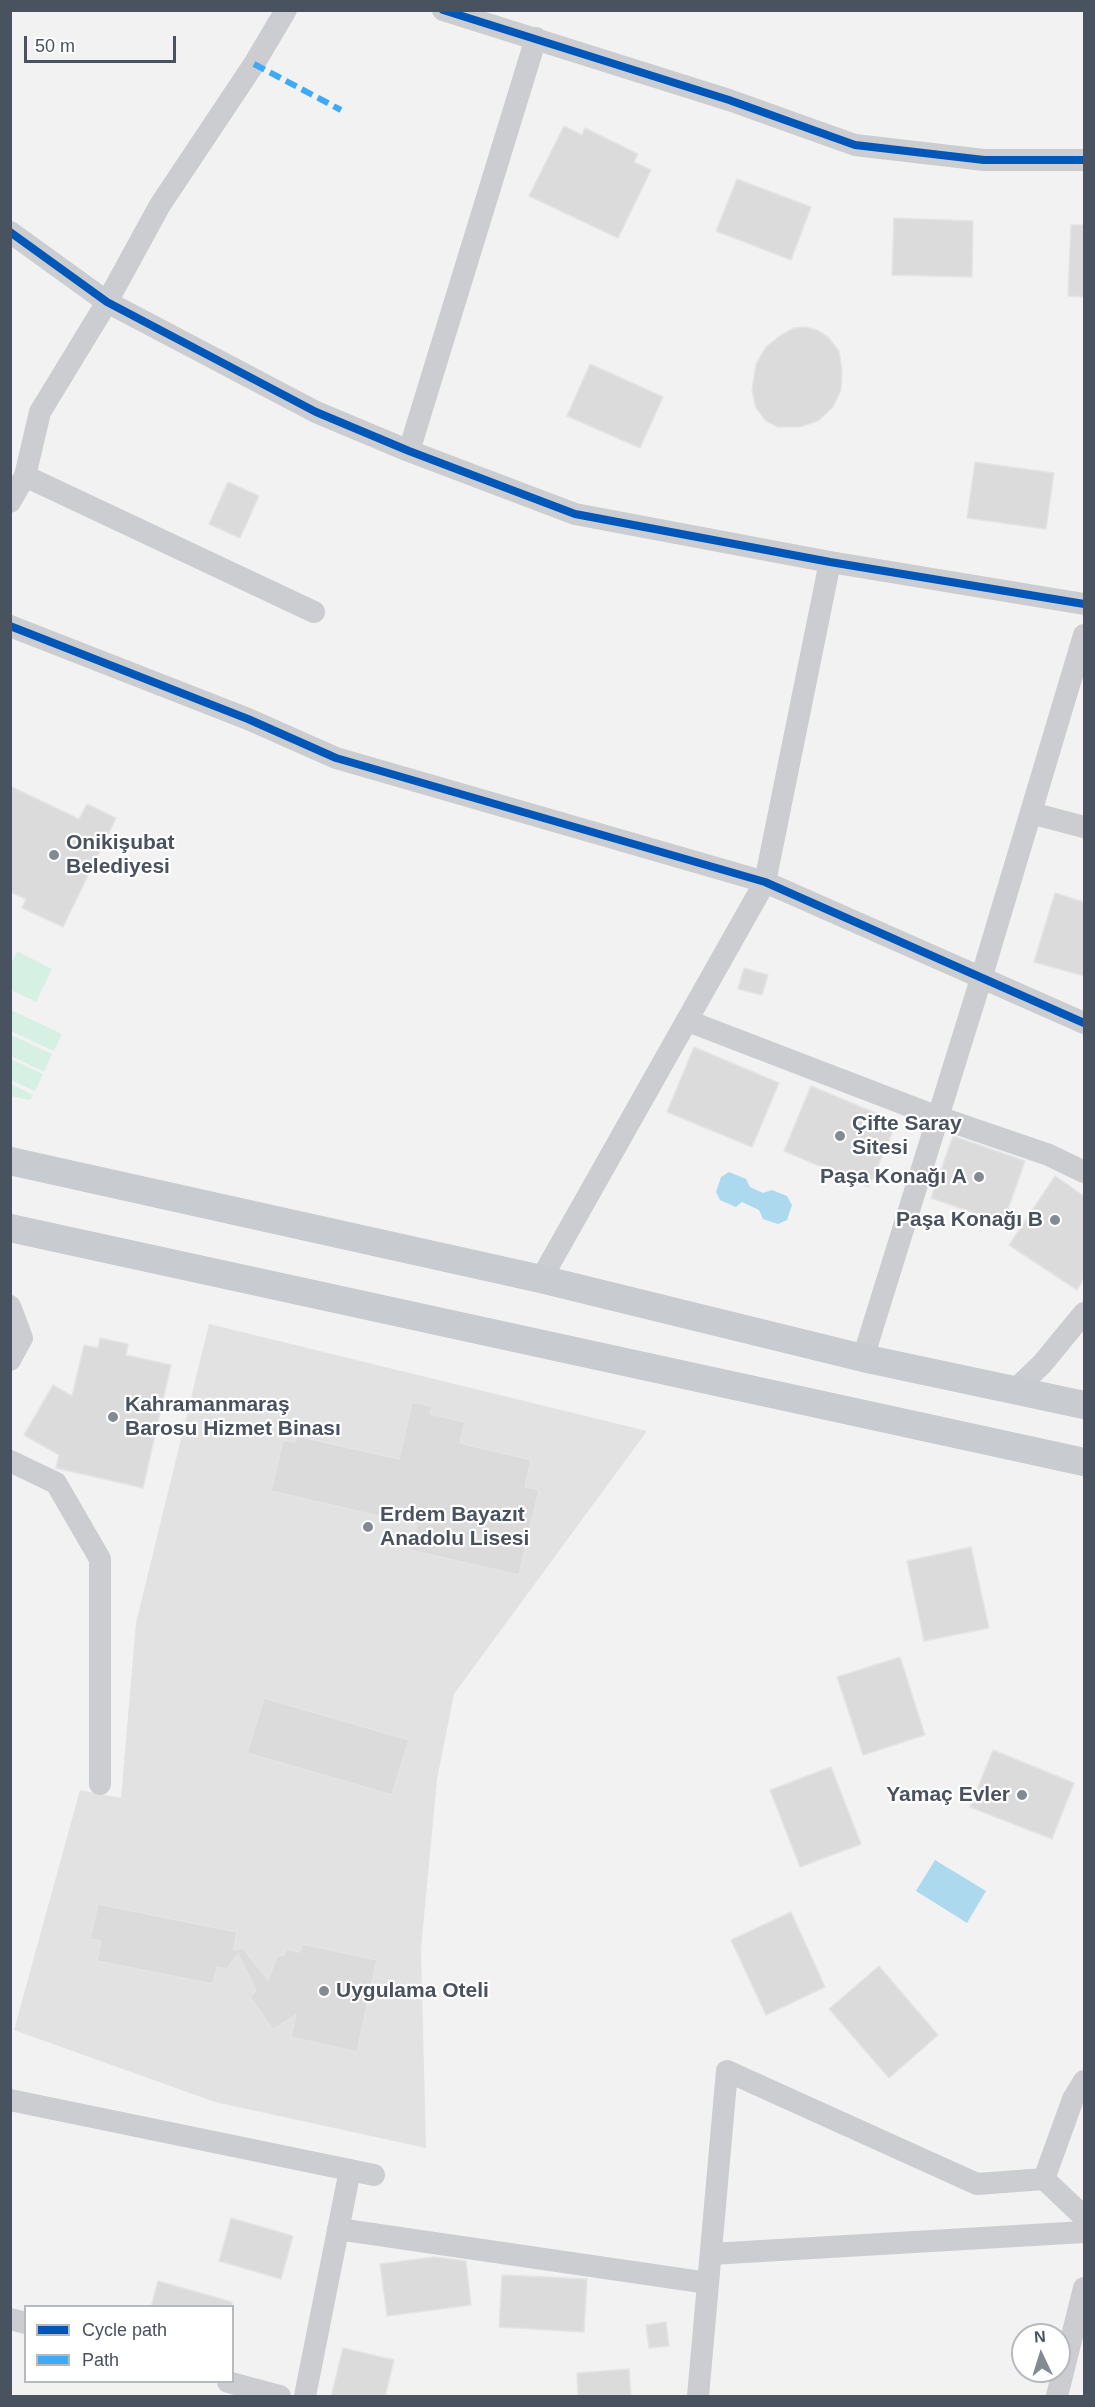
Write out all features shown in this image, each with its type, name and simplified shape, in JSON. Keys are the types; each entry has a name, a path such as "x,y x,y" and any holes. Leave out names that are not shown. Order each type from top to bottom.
{"main road":[{"path":"10,1161 542,1279 863,1358 1084,1405"},
{"path":"10,1228 1084,1462"}],"street":[{"path":"10,501 25,476 40,412 107,302 160,205 254,64 286,10"},
{"path":"443,10 729,100 855,145 984,160 1084,160"},
{"path":"409,451 536,38"},
{"path":"10,232 107,302 316,412 409,451 575,514 830,562 1084,604"},
{"path":"25,476 314,612"},
{"path":"542,1279 765,882 830,562"},
{"path":"10,626 248,719 336,758 765,882 1084,1023"},
{"path":"863,1358 981,979 1084,634"},
{"path":"1031,813 1084,827"},
{"path":"688,1021 938,1117 1049,1155 1084,1172"},
{"path":"10,1306 22,1338 10,1360"},
{"path":"1016,1389 1042,1364 1084,1313"},
{"path":"10,1461 56,1484 100,1559 100,1784"},
{"path":"698,2397 727,2071 977,2184 1044,2180 1084,2217"},
{"path":"1044,2180 1073,2099 1084,2081"},
{"path":"10,2100 374,2175"},
{"path":"305,2397 350,2170"},
{"path":"338,2229 708,2283"},
{"path":"711,2254 1084,2232"},
{"path":"1057,2397 1084,2288"},
{"path":"231,2383 280,2397"}],"shaded area":[{"path":"209,1324 647,1431 454,1694 437,1779 421,1949 426,2148 215,2102 14,2030 80,1790 121,1798 136,1623"}],"green space":[{"path":"17,951 52,969 36,1002 11,990 11,964"},
{"path":"11,1010 62,1034 54,1051 11,1031"},
{"path":"11,1035 52,1054 44,1072 11,1056"},
{"path":"11,1059 43,1074 35,1091 11,1080"},
{"path":"11,1084 33,1095 30,1100 11,1096"}],"water":[{"path":"729,1172 746,1179 750,1187 763,1193 772,1190 787,1196 792,1205 787,1220 778,1224 763,1219 759,1210 742,1202 736,1207 720,1200 716,1192 721,1177"},
{"path":"935,1860 986,1891 967,1923 916,1891"}],"building":[{"path":"564,126 582,135 585,128 638,154 634,162 651,170 618,238 529,196"},
{"path":"737,179 811,207 791,260 716,231"},
{"path":"894,218 973,221 972,277 892,275"},
{"path":"1071,225 1084,225 1084,297 1068,296"},
{"path":"805,327 817,330 828,337 839,351 842,370 841,390 833,407 818,421 799,427 778,427 766,421 756,408 752,390 756,364 766,347 781,335 794,328"},
{"path":"590,364 663,397 640,448 567,416"},
{"path":"975,462 1054,473 1046,529 967,518"},
{"path":"228,482 259,496 240,538 209,524"},
{"name":"Onikişubat Belediyesi","path":"10,786 79,819 87,804 116,818 63,927 22,908 26,899 10,892"},
{"path":"1055,893 1084,902 1084,976 1034,962"},
{"path":"744,968 768,975 762,995 738,989"},
{"path":"694,1047 779,1083 752,1147 667,1112"},
{"name":"Çifte Saray Sitesi","path":"811,1086 897,1122 869,1187 784,1151"},
{"name":"Paşa Konağı A","path":"953,1136 1025,1161 1003,1223 931,1198"},
{"name":"Paşa Konağı B","path":"1055,1176 1084,1196 1084,1278 1077,1290 1009,1245"},
{"name":"Kahramanmaraş Barosu Hizmet Binası","path":"100,1338 128,1344 126,1355 171,1365 143,1488 56,1468 59,1455 24,1435 53,1385 72,1396 84,1345 98,1348"},
{"name":"Erdem Bayazıt Anadolu Lisesi","path":"412,1402 432,1406 430,1414 465,1422 460,1443 531,1460 525,1487 539,1490 519,1575 410,1550 417,1525 271,1491 283,1440 295,1442 297,1436 399,1459"},
{"path":"971,1547 989,1628 924,1641 907,1561"},
{"path":"900,1657 925,1735 863,1755 837,1677"},
{"path":"264,1698 409,1740 392,1795 247,1753"},
{"name":"Yamaç Evler","path":"993,1750 1074,1783 1052,1839 970,1807"},
{"path":"831,1767 861,1844 800,1867 770,1790"},
{"path":"98,1904 237,1932 234,1949 238,1950 242,1947 268,1980 277,1956 284,1955 286,1949 300,1952 302,1944 377,1960 357,2052 291,2037 296,2014 273,2030 250,1997 256,1990 238,1954 227,1969 217,1967 213,1984 97,1961 101,1941 90,1939"},
{"path":"791,1912 825,1987 766,2015 731,1940"},
{"path":"879,1966 938,2035 889,2078 829,2009"},
{"path":"231,2218 293,2236 281,2279 219,2261"},
{"path":"434,2257 466,2261 471,2305 387,2316 380,2264"},
{"path":"502,2275 587,2279 584,2332 499,2327"},
{"path":"158,2281 232,2302 231,2305 152,2305"},
{"path":"666,2322 669,2346 649,2348 646,2325"},
{"path":"343,2348 394,2360 385,2397 331,2397"},
{"path":"629,2369 631,2397 578,2397 577,2373"}],"marked path":[{"path":"254,64 341,110"}],"cycle path":[{"path":"443,10 729,100 855,145 984,160 1084,160"},
{"path":"10,232 107,302 316,412 409,451 575,514 830,562 1084,604"},
{"path":"10,626 248,719 336,758 765,882 1084,1023"}],"place":[{"name":"Onikişubat Belediyesi","path":"54,855"},
{"name":"Çifte Saray Sitesi","path":"840,1136"},
{"name":"Paşa Konağı A","path":"979,1177"},
{"name":"Paşa Konağı B","path":"1055,1220"},
{"name":"Kahramanmaraş Barosu Hizmet Binası","path":"113,1417"},
{"name":"Erdem Bayazıt Anadolu Lisesi","path":"368,1527"},
{"name":"Yamaç Evler","path":"1022,1795"},
{"name":"Uygulama Oteli","path":"324,1991"}]}
